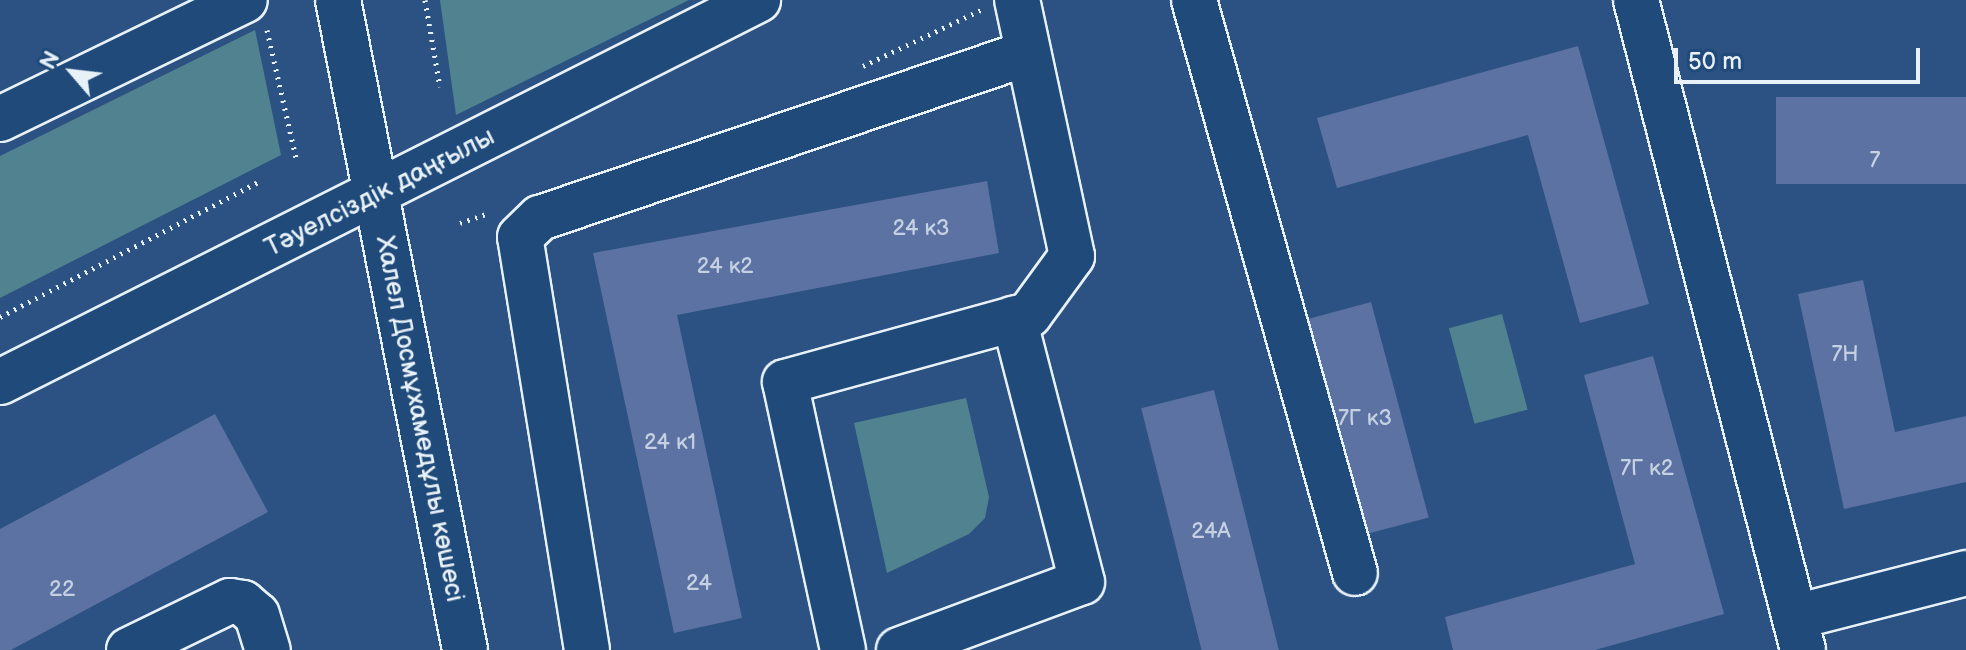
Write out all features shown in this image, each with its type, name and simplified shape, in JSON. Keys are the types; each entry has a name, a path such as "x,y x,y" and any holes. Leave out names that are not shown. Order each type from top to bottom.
{"street":[{"name":"Халел Досмұхамедұлы көшесі","path":"338,0 374,197 465,650"},
{"name":"Тәуелсіздік даңғылы","path":"0,382 374,197 758,0"},
{"path":"843,650 785,382 1029,315 1072,256 1017,0"},
{"path":"1194,0 1355,573"},
{"path":"1636,0 1799,634 1966,573"},
{"path":"0,119 254,7"},
{"path":"587,650 520,237 540,218 1028,53"},
{"path":"899,650 1082,582 1014,319"},
{"path":"129,650 230,601 257,615 268,650"}],"path":[{"path":"425,0 440,87"},
{"path":"254,7 297,162"},
{"path":"0,317 260,181"}],"green space":[{"path":"440,0 689,0 456,115"},
{"path":"255,30 281,155 0,298 0,156"},
{"path":"1502,314 1528,410 1474,424 1449,328"},
{"path":"966,398 989,497 985,518 969,534 887,573 854,423"}],"building":[{"path":"1578,46 1649,304 1580,323 1528,135 1337,188 1317,118"},
{"path":"1776,97 1966,97 1966,184 1776,184"},
{"path":"987,181 999,253 677,315 742,618 674,633 593,253"},
{"path":"1863,280 1895,432 1966,416 1966,482 1844,509 1798,294"},
{"path":"1371,302 1429,517 1356,537 1299,321"},
{"path":"1653,356 1724,614 1595,650 1453,650 1445,617 1635,564 1584,375"},
{"path":"1214,390 1279,650 1202,650 1141,408"},
{"path":"215,414 268,512 11,650 0,650 0,529"}]}
